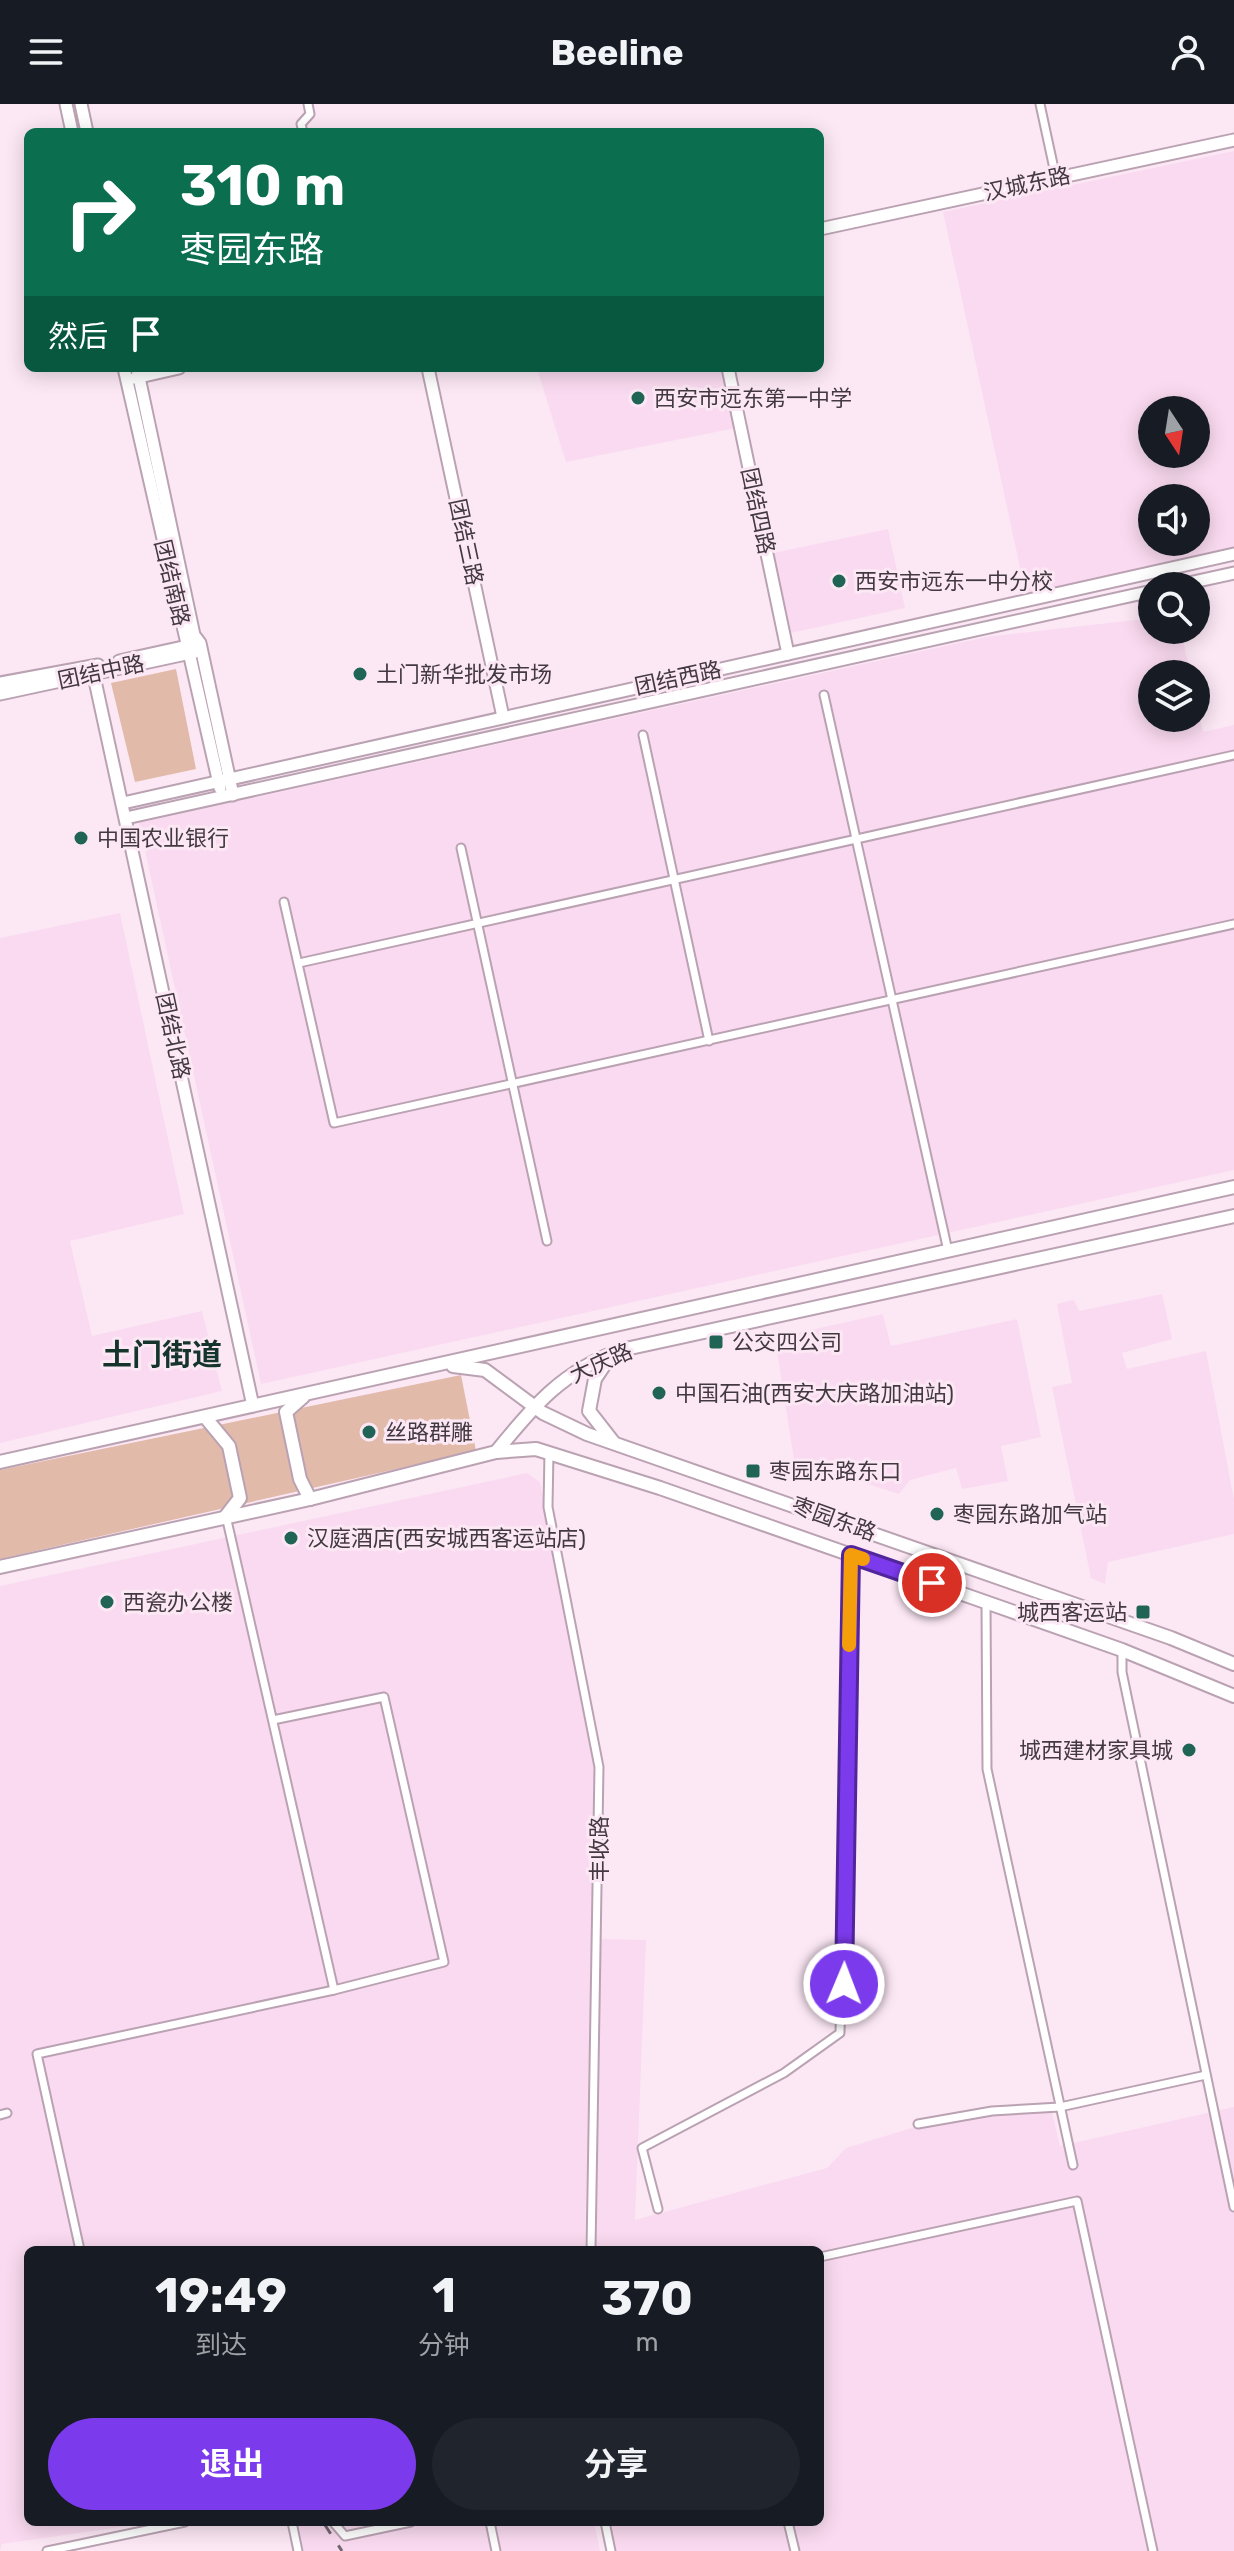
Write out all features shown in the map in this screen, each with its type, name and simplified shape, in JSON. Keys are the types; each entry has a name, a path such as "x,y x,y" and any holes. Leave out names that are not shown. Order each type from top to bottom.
{"main road":[{"name":"大庆路","path":"0,1462 1234,1187"},
{"name":"大庆路","path":"496,1452 534,1405 563,1379 612,1353 1234,1216"},
{"path":"658,1315 664,1340"},
{"path":"612,1353 595,1379 589,1411 616,1445"},
{"name":"枣园东路","path":"442,1364 485,1370 534,1405 587,1434 616,1445 1171,1638 1234,1664"},
{"path":"305,1395 286,1412 300,1479 310,1499"},
{"path":"205,1417 229,1446 240,1498 226,1516"},
{"path":"0,1567 310,1499 496,1452"},
{"name":"枣园东路","path":"496,1452 549,1452 1122,1650 1234,1696"}],"street":[{"path":"66,104 71,128"},
{"path":"81,104 86,128"},
{"path":"302,128 301,124 310,114 308,104"},
{"path":"1040,104 1056,178"},
{"name":"汉城东路","path":"824,228 1234,140"},
{"path":"125,374 138,372"},
{"name":"团结南路","path":"138,372 195,648"},
{"name":"团结三路","path":"429,372 503,717"},
{"name":"团结四路","path":"729,372 788,654"},
{"name":"团结南路","path":"125,374 195,648 228,796"},
{"name":"团结西路","path":"123,803 1234,554"},
{"path":"1210,578 1234,573"},
{"name":"团结西路","path":"126,818 1138,594"},
{"name":"团结中路","path":"0,694 195,648"},
{"name":"团结中路","path":"0,683 93,670"},
{"name":"团结北路","path":"93,670 253,1406"},
{"path":"824,695 948,1251"},
{"path":"643,735 709,1041"},
{"path":"299,963 1234,755"},
{"path":"461,848 547,1241"},
{"path":"284,902 334,1123 1234,924"},
{"name":"丰收路","path":"549,1452 548,1507 599,1767 591,2246"},
{"path":"226,1516 334,1990"},
{"path":"658,2209 642,2148 784,2073 840,2033 851,1555"},
{"path":"986,1602 987,1769 1073,2165"},
{"path":"1122,1650 1122,1672 1234,2207"},
{"path":"79,2246 37,2054 334,1990 444,1962 384,1697 273,1720"},
{"path":"918,2124 992,2111 1060,2107 1206,2075"},
{"path":"824,2256 1077,2201 1153,2551"},
{"path":"47,2551 166,2526"},
{"path":"293,2526 298,2551"},
{"path":"336,2526 345,2536 392,2526"},
{"path":"491,2526 496,2551"},
{"path":"606,2526 610,2551"},
{"path":"789,2526 795,2551"}],"shaded area":[{"path":"1234,151 1234,549 1210,554 1210,484 1138,484 1138,556 1202,556 1026,595 943,212"},
{"name":"西安市远东第一中学","path":"538,372 724,372 736,428 566,462"},
{"name":"西安市远东一中分校","path":"888,529 905,608 791,633 773,553"},
{"path":"1138,620 1138,644 1184,644 1187,660 1138,660 1138,732 1210,732 1234,725 1234,1170 261,1384 139,823 986,637"},
{"path":"176,669 196,769 135,782 111,683"},
{"path":"120,913 184,1214 70,1241 92,1336 202,1311 222,1391 0,1443 0,938"},
{"path":"1162,1294 1172,1339 1122,1353 1127,1369 1206,1351 1234,1500 1234,1534 1108,1562 1105,1584 1091,1578 1052,1387 1072,1383 1057,1304 1074,1300 1079,1311"},
{"path":"883,1314 891,1346 1017,1319 1041,1437 1001,1446 1008,1481 962,1489 956,1468 910,1480 899,1494 816,1467 812,1481 797,1479 775,1338"},
{"path":"461,1375 476,1451 0,1559 0,1470"},
{"path":"527,1473 540,1482 595,1770 585,2246 24,2246 24,2526 128,2526 2,2544 0,2551 0,1586"},
{"path":"599,1939 646,1940 635,2220 827,2168 846,2148 915,2127 1051,2108 1060,2146 1234,2107 1234,2551 611,2551 607,2526 824,2526 824,2246 593,2246"},
{"path":"299,2526 595,2526 600,2551 304,2551"}],"railway":[{"path":"326,2526 342,2551"}],"slow traffic":[{"path":"849,1645 851,1555 863,1559"}],"place":[{"name":"西安市远东第一中学","path":"638,398"},
{"name":"西安市远东一中分校","path":"839,581"},
{"name":"土门新华批发市场","path":"360,674"},
{"name":"中国农业银行","path":"81,838"},
{"name":"公交四公司","path":"716,1342"},
{"name":"中国石油(西安大庆路加油站)","path":"659,1393"},
{"name":"丝路群雕","path":"369,1432"},
{"name":"枣园东路东口","path":"753,1471"},
{"name":"枣园东路加气站","path":"937,1514"},
{"name":"汉庭酒店(西安城西客运站店)","path":"291,1538"},
{"name":"西瓷办公楼","path":"107,1602"},
{"name":"城西客运站","path":"1143,1612"},
{"name":"城西建材家具城","path":"1189,1750"}],"district":[{"name":"土门街道","path":"162,1355"}],"route":[{"path":"844,1984 851,1555 932,1583"}]}
